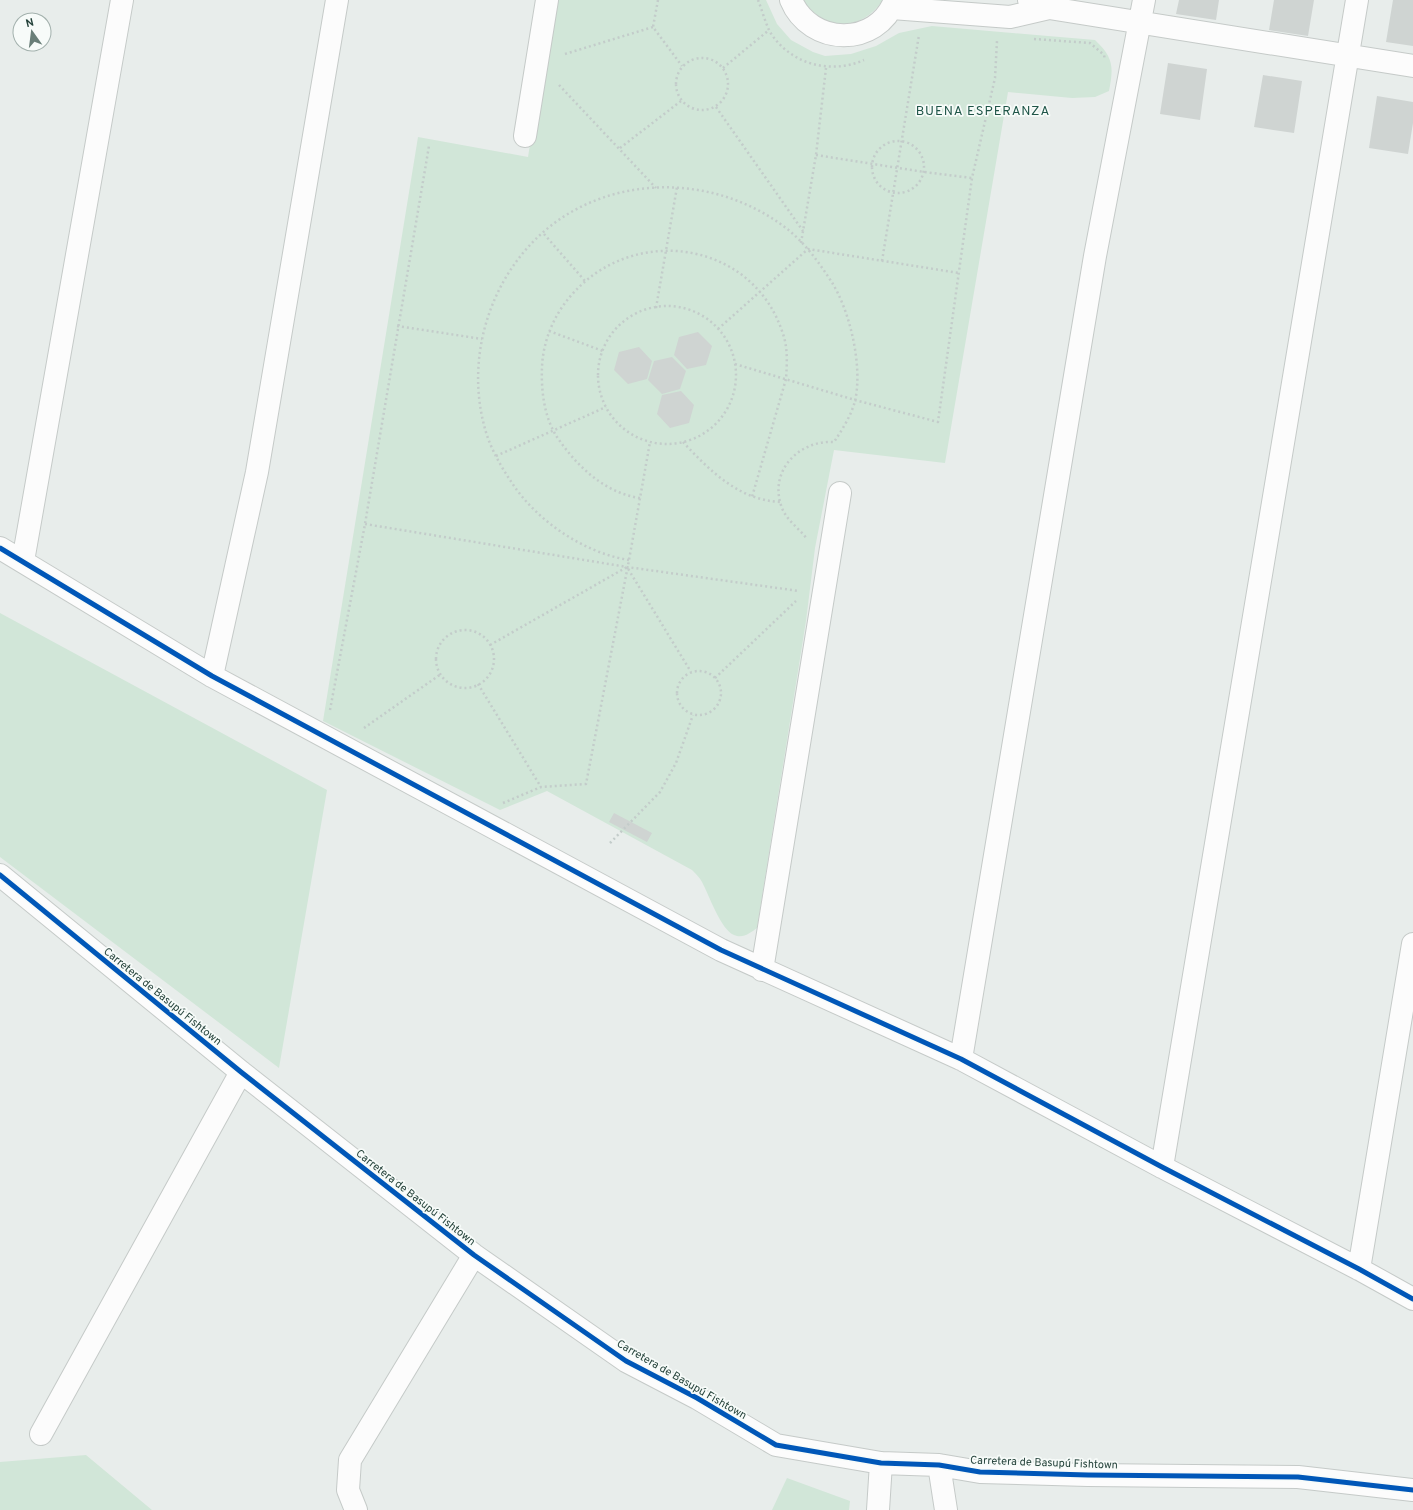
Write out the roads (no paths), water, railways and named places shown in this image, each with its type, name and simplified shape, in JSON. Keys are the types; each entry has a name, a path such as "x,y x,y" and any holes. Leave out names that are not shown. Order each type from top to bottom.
{"street":[{"path":"23,561 122,0"},
{"path":"212,676 257,472 337,0"},
{"path":"525,136 546,0"},
{"path":"791,0 795,9 807,24 824,33 843,36 863,33 879,23 893,4 1010,17 1049,8"},
{"path":"1029,0 1049,8 1413,66"},
{"path":"961,1059 1095,256 1144,0"},
{"path":"1162,1167 1357,0"},
{"path":"762,970 814,594 840,493"},
{"path":"0,548 212,676 476,819 503,831 721,950 762,970 961,1059 1413,1299"},
{"name":"Carretera de Basupú Fishtown","path":"0,875 240,1072 474,1255 626,1361 697,1398 776,1445 881,1463 939,1465 988,1472 1088,1475 1298,1477 1413,1490"},
{"path":"1359,1269 1413,944"},
{"path":"41,1434 240,1072"},
{"path":"356,1510 348,1490 350,1460 474,1255"},
{"path":"878,1510 881,1463"},
{"path":"939,1465 946,1510"}],"district":[{"name":"BUENA ESPERANZA","path":"983,110"}]}
